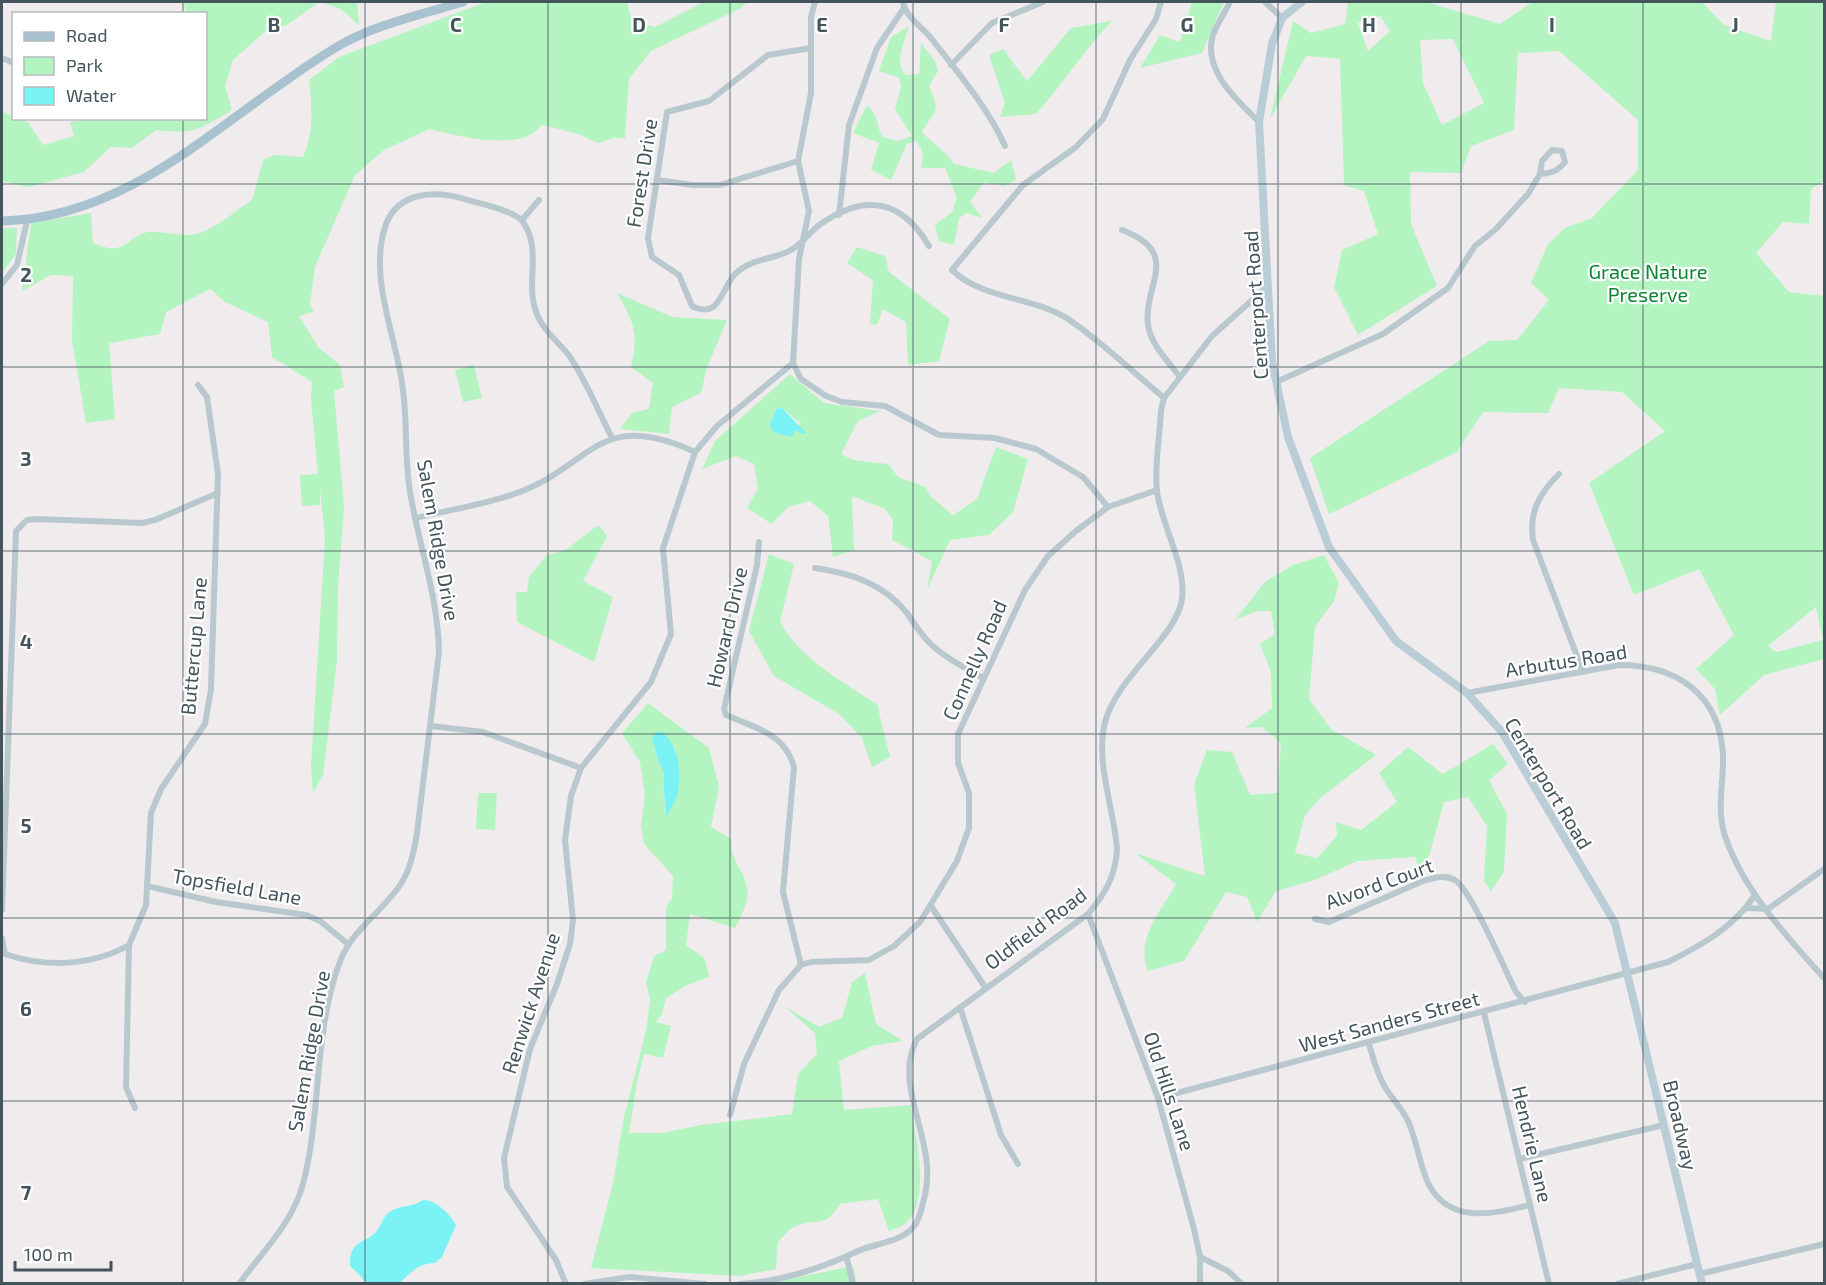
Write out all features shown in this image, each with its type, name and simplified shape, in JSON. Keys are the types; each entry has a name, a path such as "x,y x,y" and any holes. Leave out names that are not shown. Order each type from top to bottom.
{"main road":[{"path":"2,221 27,221 79,210 127,189 176,159 278,85 337,47 367,32 463,2"},
{"path":"1282,18 1302,2"},
{"name":"Centerport Road","path":"1282,18 1272,44 1259,122 1276,382 1288,437 1329,547 1396,641 1467,693 1502,732 1615,923 1628,974"},
{"name":"Broadway","path":"1628,974 1702,1284"}],"street":[{"path":"815,2 811,17 811,93 798,161 809,211 806,235 799,259 793,363 801,379 826,396 842,402 885,406 939,435 1005,440 1046,454 1083,477 1108,507"},
{"path":"951,65 992,23 1043,2"},
{"path":"1161,2 1156,19 1130,60 1104,119 1076,147 1023,184 951,270 963,280 981,288 1030,303 1068,319 1164,398"},
{"path":"1230,2 1214,34 1210,56 1218,76 1259,122"},
{"path":"1265,2 1282,18"},
{"path":"839,215 849,125 877,48 903,5 993,123 1005,146"},
{"name":"Forest Drive","path":"811,48 768,55 710,101 667,112 648,248 652,257 679,275 692,306 701,311 710,310 717,304 728,283 747,265 791,250 824,221 862,205 888,206 910,219 930,246"},
{"path":"1276,382 1383,334 1448,288 1475,246 1495,230 1528,194 1540,174 1546,155 1552,150 1562,151 1565,162 1561,167 1555,172 1540,174"},
{"path":"657,180 693,185 720,185 798,161"},
{"name":"Salem Ridge Drive","path":"239,1284 286,1222 303,1184 330,999 348,944 398,888 414,854 439,652 438,623 407,472 407,428 402,382 381,273 380,258 386,225 394,212 406,200 419,195 435,193 510,213 522,220"},
{"path":"539,200 522,220 533,243 535,255 532,290 538,317 571,358 612,438"},
{"path":"2,284 19,259 27,221"},
{"path":"1122,230 1142,237 1153,255 1156,276 1149,309 1150,334 1180,377"},
{"name":"Oldfield Road","path":"739,1284 777,1278 847,1259 858,1251 889,1242 915,1226 926,1193 928,1156 909,1083 910,1053 917,1039 985,987 1088,914 1102,898 1116,863 1116,834 1101,741 1106,720 1124,682 1169,629 1182,601 1181,576 1157,490 1161,410 1164,398 1212,336 1269,286"},
{"name":"Renwick Avenue","path":"566,1284 555,1260 507,1187 504,1158 530,1049 557,984 570,944 573,920 565,840 572,796 581,768 635,706 651,682 666,650 671,621 663,548 695,452 717,426 793,363"},
{"name":"Buttercup Lane","path":"135,1108 126,1087 129,945 142,919 147,886 149,831 156,798 197,738 208,709 218,493 209,406 207,397 198,385"},
{"path":"416,518 514,494 532,486 597,444 612,438 658,439 695,452"},
{"path":"1559,474 1539,498 1531,525 1533,540 1582,672"},
{"name":"Connelly Road","path":"801,965 811,962 869,960 907,935 931,906 965,844 969,828 969,793 958,763 958,734 1016,606 1036,572 1061,544 1108,507 1157,490"},
{"path":"2,910 5,717 16,531 20,524 37,519 142,523 218,493"},
{"name":"Howard Drive","path":"759,542 757,565 724,710 726,715 779,739 789,750 794,767 783,892 801,965"},
{"path":"815,568 851,574 882,590 896,601 926,640 940,652 983,678"},
{"name":"Arbutus Road","path":"1467,693 1619,665 1640,665 1664,670 1681,678 1695,689 1720,730 1723,755 1719,801 1721,819 1731,850 1755,895 1824,978"},
{"path":"431,726 483,732 581,768"},
{"path":"1746,908 1768,909 1824,869"},
{"name":"Alvord Court","path":"1315,919 1329,922 1423,881 1448,877 1464,890 1510,980 1525,1002"},
{"name":"Topsfield Lane","path":"147,886 216,902 306,915 320,921 348,944"},
{"name":"West Sanders Street","path":"1158,1098 1369,1044 1668,962 1718,934 1746,908 1755,895"},
{"path":"931,906 985,987"},
{"name":"Old Hills Lane","path":"1088,914 1158,1098 1200,1257 1200,1284"},
{"path":"2,938 5,954 19,959 78,963 110,956 129,945"},
{"path":"730,1115 744,1064 779,990 801,965"},
{"path":"960,1007 1001,1135 1018,1164"},
{"name":"Hendrie Lane","path":"1484,1013 1549,1284"},
{"path":"1369,1044 1379,1076 1407,1120 1428,1183 1436,1196 1446,1205 1475,1215 1491,1215 1530,1205"},
{"path":"1520,1159 1664,1125"},
{"path":"1700,1274 1824,1244"},
{"path":"1200,1257 1228,1271 1242,1284"},
{"path":"847,1259 853,1284"},
{"path":"1617,1284 1697,1264"},
{"path":"584,1284 629,1277 705,1284"}],"green space":[{"path":"183,2 319,2 287,25 267,30 233,60 225,86 232,110 212,122 188,131 156,130 132,148 111,147 84,172 28,187 2,181 2,111 12,116 12,120 28,122 43,145 74,136 70,122 207,120 207,12 187,12"},
{"path":"320,2 357,2 359,25 341,9"},
{"path":"486,2 627,2 632,20 655,27 704,2 747,2 741,8 651,51 629,79 625,138 613,138 598,143 578,134 543,125 526,137 499,141 476,139 429,129 384,150 355,175 315,267 310,304 314,312 299,316 318,347 340,365 344,387 334,391 344,507 338,587 337,661 323,775 313,793 311,768 325,536 320,489 320,505 302,506 300,475 318,474 311,399 312,382 272,357 268,322 225,302 210,289 166,312 160,334 109,343 115,419 86,423 72,340 73,276 51,275 22,291 31,223 91,213 93,243 111,248 122,246 148,232 191,235 207,230 252,200 263,160 275,155 303,157 311,129 309,80 339,57"},
{"path":"1192,2 1224,2 1202,53 1140,68 1160,35 1180,42"},
{"name":"Grace Nature Preserve","path":"1348,2 1426,2 1500,24 1532,2 1702,2 1724,25 1771,41 1776,2 1824,2 1824,181 1811,189 1809,224 1783,222 1756,253 1789,292 1824,296 1824,659 1764,675 1720,715 1715,689 1696,669 1734,635 1699,569 1634,595 1589,483 1665,431 1622,392 1559,388 1548,413 1483,412 1457,452 1329,514 1310,458 1489,341 1517,340 1549,300 1531,283 1548,244 1565,228 1592,218 1638,170 1638,120 1559,51 1518,53 1514,130 1471,146 1461,173 1410,172 1411,224 1437,286 1358,335 1334,287 1342,250 1378,234 1364,191 1344,185 1340,59 1306,56 1270,119 1293,21 1311,33 1345,24","holes":["1380,16 1390,31 1368,51 1358,23","1453,39 1484,103 1442,125 1423,83 1420,40","1816,607 1823,640 1777,652 1768,646"]},
{"path":"1112,21 1036,114 1000,117 1005,103 989,55 1003,49 1027,81 1071,28"},
{"path":"909,26 900,58 902,70 906,75 919,74 921,43 935,61 938,71 929,86 936,106 934,114 922,132 954,164 994,173 1011,160 1016,180 1004,186 984,182 970,202 982,218 967,213 959,218 954,245 939,241 935,225 952,212 957,198 945,168 921,168 923,153 917,141 907,144 891,180 871,170 879,143 853,133 867,105 875,114 883,137 898,141 912,136 895,109 901,86 899,78 879,71 891,37"},
{"path":"2,228 17,228 16,254 2,273"},
{"path":"857,247 885,256 889,272 950,319 939,361 908,365 906,322 883,309 877,325 870,324 873,280 847,263"},
{"path":"617,293 672,317 727,320 707,367 701,393 672,407 669,434 620,429 632,413 649,409 653,383 631,367 635,336 631,320"},
{"path":"474,365 482,398 463,402 455,370"},
{"path":"790,374 824,403 880,411 858,421 841,454 853,460 888,464 898,477 926,487 931,497 953,515 977,499 996,447 1028,459 1013,512 989,535 950,540 927,590 932,561 892,540 893,520 885,509 852,496 854,550 833,557 828,516 810,501 788,507 772,524 747,508 758,488 754,464 736,456 702,469 715,441","holes":["782,408 801,424 795,430 770,424 776,409"]},
{"path":"598,525 607,536 583,581 613,597 594,662 517,622 516,592 527,592 529,577 546,556 567,549"},
{"path":"769,554 794,564 780,622 788,635 810,658 877,704 890,757 872,767 862,738 839,714 774,676 749,631"},
{"path":"1324,555 1339,583 1334,601 1315,627 1309,699 1331,729 1376,755 1319,799 1305,815 1295,853 1317,858 1337,836 1336,822 1361,830 1397,802 1379,773 1408,747 1443,774 1493,744 1508,764 1489,780 1507,814 1504,872 1491,891 1484,881 1487,826 1468,797 1444,802 1430,853 1421,874 1415,857 1358,861 1312,881 1276,891 1257,922 1247,897 1226,892 1184,961 1148,971 1145,959 1147,936 1176,884 1135,853 1205,876 1194,784 1207,750 1232,752 1250,795 1278,793 1281,743 1262,727 1245,728 1272,708 1271,672 1260,644 1275,634 1271,611 1256,611 1235,620 1265,582 1293,565"},
{"path":"648,703 709,748 719,787 711,827 731,839 733,854 748,893 735,928 690,914 686,945 705,959 709,977 687,985 666,998 662,1014 656,1022 671,1026 663,1058 644,1054 629,1133 662,1133 701,1125 792,1114 798,1074 817,1054 815,1033 784,1006 819,1027 842,1018 852,982 865,973 876,1024 903,1041 872,1046 839,1061 844,1110 911,1105 920,1167 920,1184 914,1213 902,1226 889,1231 878,1199 840,1204 830,1217 796,1226 778,1242 776,1269 740,1276 591,1268 613,1183 624,1117 646,1031 650,1000 646,982 654,956 666,950 666,907 672,898 673,876 644,844 641,826 645,796 640,762 622,733","holes":["652,738 675,748 678,768 677,784 666,817 664,772"]},
{"path":"478,793 497,793 495,830 476,829"},
{"path":"853,1266 857,1283 765,1284"}],"water":[{"path":"782,408 806,433 795,430 791,437 773,432 770,424 776,409"},
{"path":"656,732 662,732 668,738 678,762 678,789 666,819 664,772 652,738"},
{"path":"423,1200 433,1202 442,1208 456,1225 442,1257 435,1263 416,1269 400,1283 365,1283 350,1266 352,1251 376,1232 390,1212"}]}
